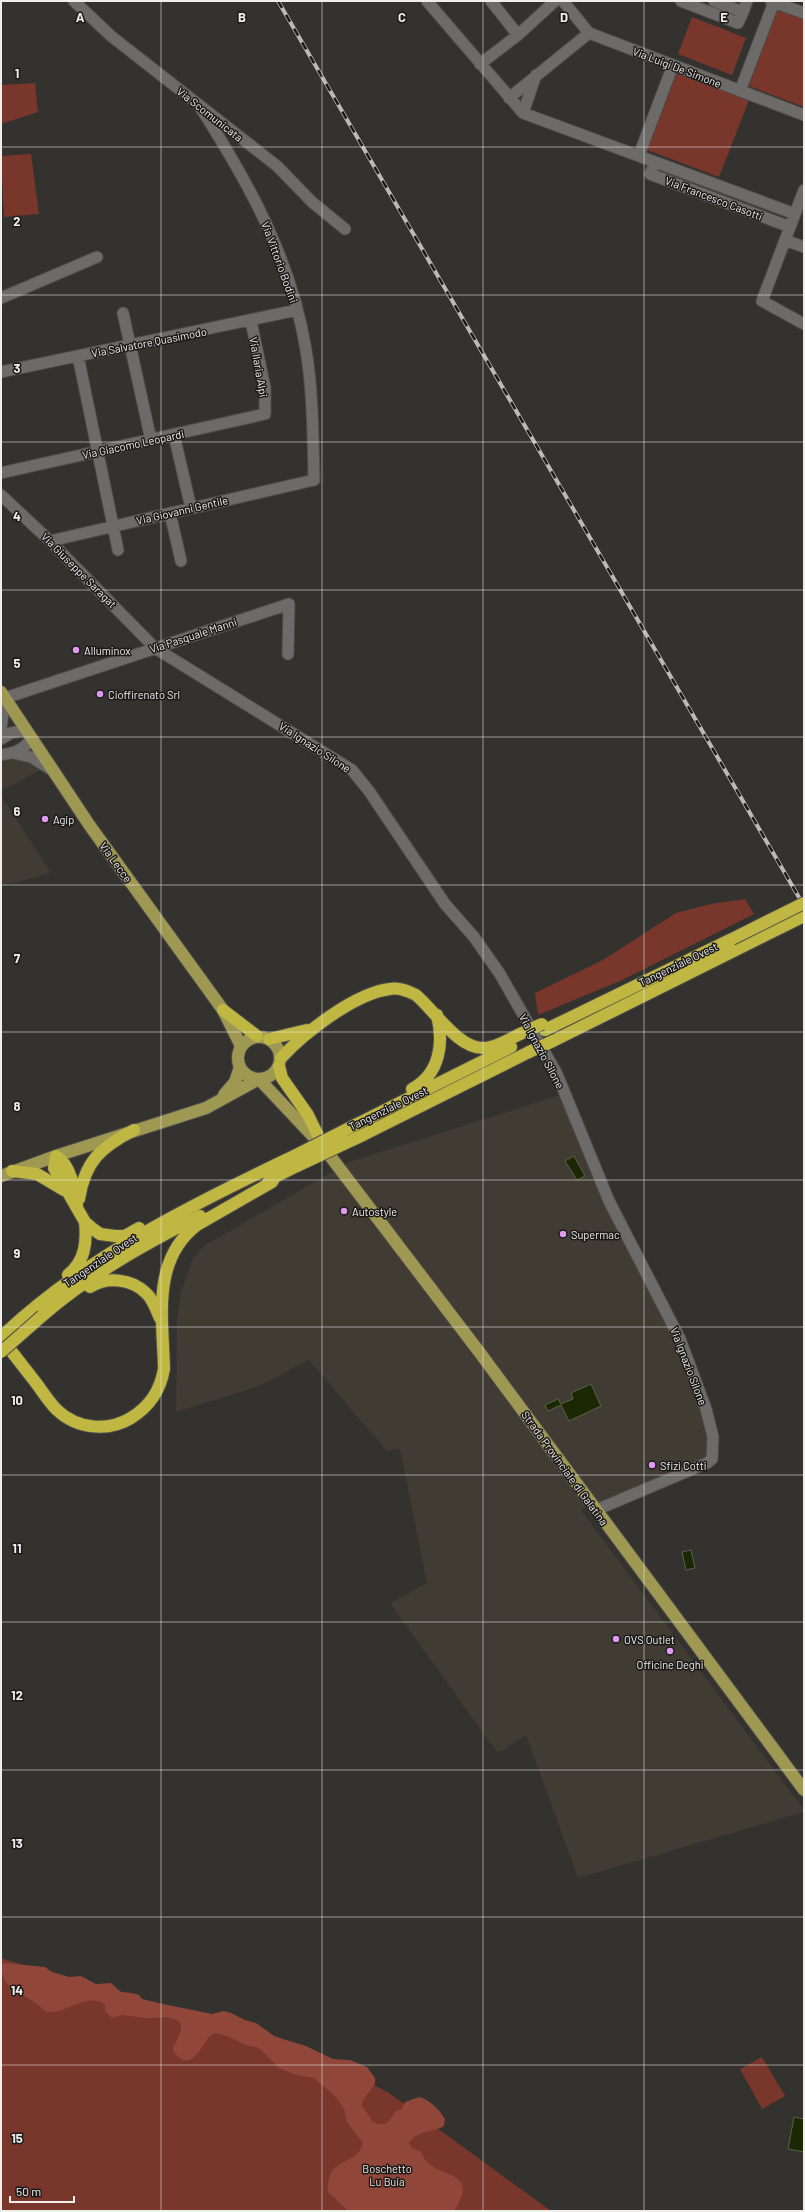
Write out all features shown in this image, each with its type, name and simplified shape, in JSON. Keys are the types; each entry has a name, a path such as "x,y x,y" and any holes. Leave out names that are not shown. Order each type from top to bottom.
{"highway":[{"name":"Tangenziale Ovest","path":"360,1127 530,1052 736,944 804,903"},
{"name":"Tangenziale Ovest","path":"1,1352 42,1311 95,1263 166,1220 252,1176 294,1162 522,1037 543,1027 576,1007 585,1009 804,916"},
{"path":"324,1148 302,1106 282,1078 280,1062 312,1028 354,1002 368,995 390,989 407,990 416,995 459,1039 468,1045 477,1048 496,1046 522,1037"},
{"path":"223,1010 257,1036"},
{"path":"360,1127 367,1114 419,1086 433,1070 441,1037 436,1014"},
{"path":"269,1039 312,1028"},
{"path":"77,1206 81,1183 94,1158 110,1144 134,1130"},
{"path":"56,1156 64,1163 75,1188 77,1206"},
{"path":"56,1156 54,1168 85,1222 87,1237 81,1261 74,1271 38,1299 42,1311 55,1310 102,1282 120,1281 135,1285 147,1293 162,1323"},
{"name":"Tangenziale Ovest","path":"1,1338 153,1240 275,1177 294,1162"},
{"path":"12,1171 37,1174 48,1179 68,1193"},
{"path":"85,1222 100,1234 125,1236 243,1176 252,1176"},
{"path":"1,1338 58,1410 81,1425 109,1426 119,1424 136,1414 155,1396 162,1380 164,1369 162,1297 165,1275 173,1251 179,1242 197,1225 272,1182 275,1177"}],"main road":[{"name":"Via Lecce","path":"3,695 110,854 223,1010 241,1046"},
{"path":"1,1176 134,1130 206,1108 259,1079 271,1076 280,1062 278,1048 269,1039 257,1036 251,1038 241,1046 238,1057 240,1067 235,1082 228,1092 206,1108"},
{"path":"240,1067 248,1076 259,1079"},
{"name":"Strada Provinciale di Galatina","path":"259,1079 324,1148 476,1347 804,1790"}],"street":[{"name":"Via Scomunicata","path":"74,1 111,36 154,68 200,107 277,166 312,202 345,229"},
{"name":"Via Francesco Casotti","path":"427,1 523,113 795,214"},
{"path":"491,1 518,35"},
{"path":"480,64 518,35 556,1"},
{"path":"509,98 590,33 564,1"},
{"path":"681,1 738,23 747,1"},
{"path":"714,1 743,12"},
{"path":"740,91 773,1 804,13"},
{"name":"Via Luigi De Simone","path":"590,33 804,115"},
{"path":"639,155 673,64"},
{"path":"523,113 536,76"},
{"name":"Via Vittorio Bodini","path":"200,107 251,190 274,240 293,292 306,350 313,426 314,480"},
{"name":"Via Francesco Casotti","path":"655,162 650,174 790,227"},
{"path":"804,190 762,301 804,324"},
{"path":"785,240 804,248"},
{"path":"1,286 1,297 97,257"},
{"name":"Via Salvatore Quasimodo","path":"1,372 297,310"},
{"path":"123,313 151,440"},
{"name":"Via Ilaria Alpi","path":"250,320 265,388 265,414"},
{"path":"78,356 118,550"},
{"name":"Via Giacomo Leopardi","path":"1,473 265,414"},
{"path":"174,435 191,508"},
{"name":"Via Giovanni Gentile","path":"50,541 314,480"},
{"name":"Via Giuseppe Saragat","path":"1,495 50,541 155,648"},
{"path":"170,513 181,561"},
{"name":"Via Pasquale Manni","path":"3,695 155,648 289,604 288,654"},
{"name":"Via Ignazio Silone","path":"155,648 352,770 369,791 445,904 474,937 500,974 557,1074 609,1201 680,1339 706,1409 713,1437 712,1459 707,1463 596,1510"},
{"path":"1,729 3,695"},
{"path":"1,738 11,733 28,734 27,746 13,753 1,755"},
{"path":"13,753 31,757 54,771"},
{"path":"278,1100 296,1110 301,1109 302,1106"}],"shaded area":[{"path":"24,759 41,770 1,791 1,762"},
{"path":"1,795 49,870 51,873 1,886"},
{"path":"560,1095 603,1202 652,1292 679,1348 708,1432 709,1457 699,1466 581,1510 804,1810 804,1812 578,1878 526,1735 502,1751 496,1751 390,1603 427,1583 400,1448 387,1451 309,1360 257,1387 176,1412 177,1321 181,1292 192,1260 204,1246 349,1162"},
{"path":"574,1156 585,1176 577,1180 565,1161"},
{"path":"591,1384 601,1406 569,1421 561,1405 548,1411 545,1405 558,1399 561,1404 573,1399 571,1393"},
{"path":"691,1550 695,1568 686,1570 682,1552"},
{"path":"794,2117 804,2119 804,2152 788,2149"}],"green space":[{"path":"778,8 804,17 804,107 749,86"},
{"path":"692,17 746,38 732,75 678,54"},
{"path":"677,73 749,100 719,177 647,150"},
{"path":"35,83 38,112 1,124 1,85"},
{"path":"31,154 39,214 4,217 1,156"},
{"path":"745,899 754,914 620,981 538,1015 535,993 603,960 676,913 711,904"},
{"path":"1,1958 139,2003 324,2059 389,2093 551,2211 1,2211"},
{"name":"Boschetto Lu Buia","path":"4,1963 45,1967 52,1972 69,1977 81,1976 96,1984 111,1983 121,1992 139,1995 142,1999 163,2004 212,2014 223,2011 231,2013 245,2020 256,2023 274,2036 306,2046 333,2059 350,2060 367,2067 375,2078 375,2084 363,2100 362,2106 373,2122 378,2124 385,2124 388,2122 396,2111 402,2109 405,2102 419,2097 427,2100 434,2105 445,2119 444,2126 420,2134 409,2143 412,2148 421,2152 426,2161 434,2167 459,2180 462,2187 461,2196 454,2211 348,2211 328,2192 329,2180 332,2172 354,2156 359,2151 363,2143 347,2122 344,2109 337,2098 314,2078 293,2074 279,2068 259,2048 246,2045 227,2036 215,2033 210,2036 199,2052 191,2059 186,2060 180,2058 175,2054 173,2048 181,2031 181,2024 177,2020 168,2017 146,2018 122,2015 112,2018 105,2011 105,2005 99,2001 92,2000 57,2011 46,2011 8,1985 2,1973 1,1966"},
{"path":"762,2057 785,2096 762,2109 740,2069"}],"railway":[{"path":"278,1 804,906"}],"place":[{"name":"Alluminox","path":"76,650"},
{"name":"Cioffirenato Srl","path":"100,694"},
{"name":"Agip","path":"45,819"},
{"name":"Autostyle","path":"344,1211"},
{"name":"Supermac","path":"563,1234"},
{"name":"Sfizi Cotti","path":"652,1465"},
{"name":"OVS Outlet","path":"616,1639"},
{"name":"Officine Deghi","path":"670,1651"}]}
